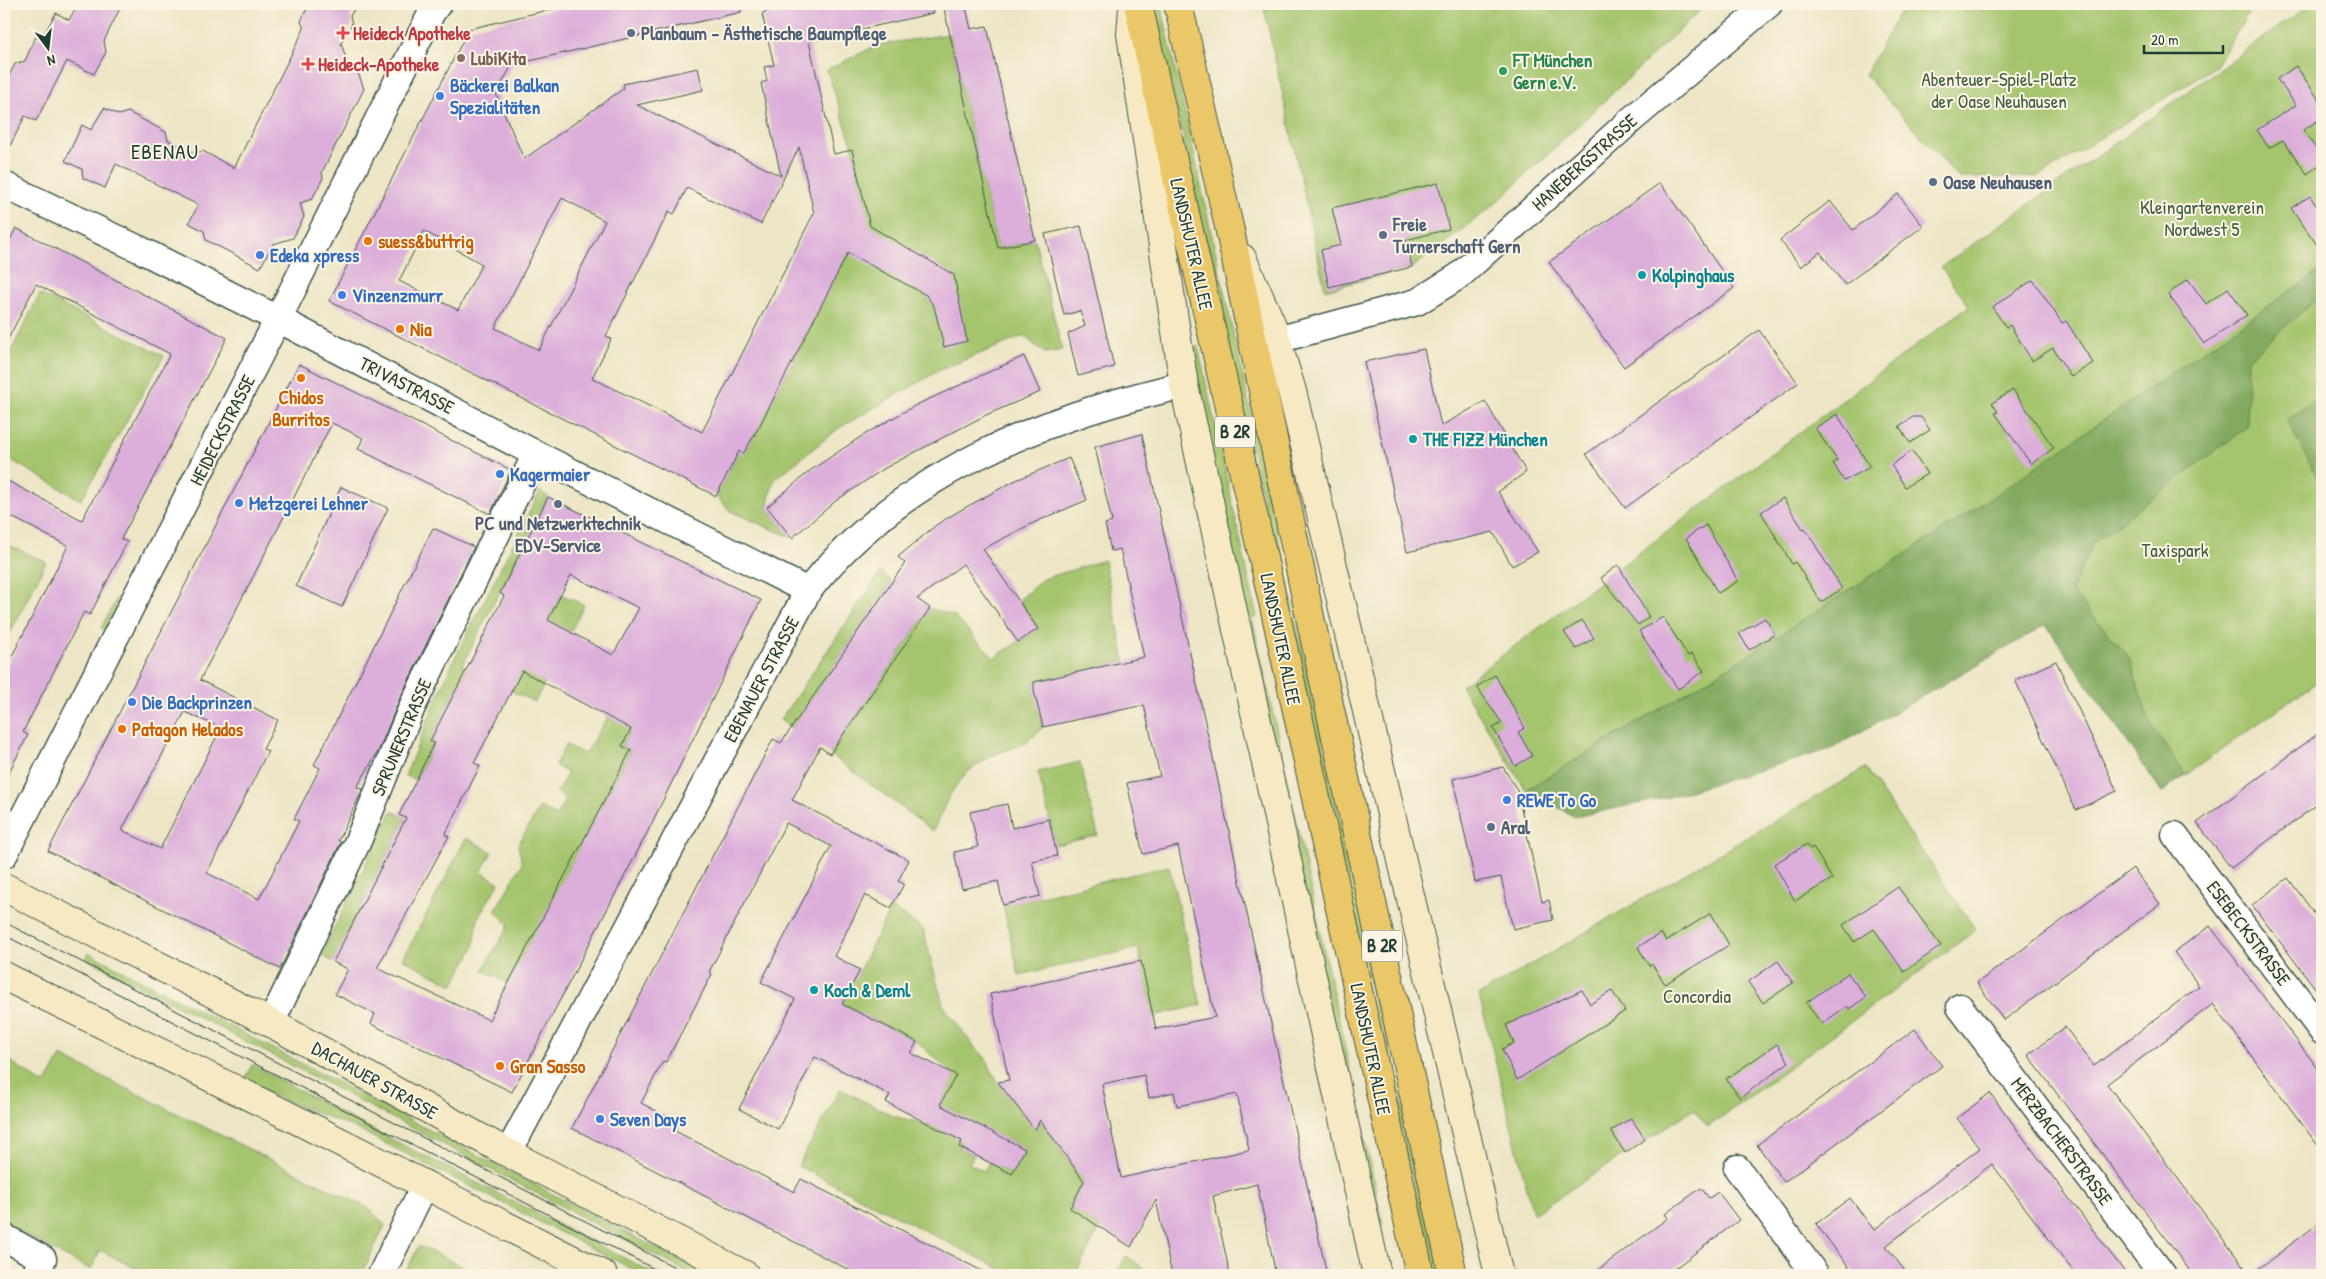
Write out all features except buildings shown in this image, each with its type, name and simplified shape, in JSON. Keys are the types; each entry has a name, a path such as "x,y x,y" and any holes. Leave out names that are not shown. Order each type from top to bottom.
{"main road":[{"name":"LANDSHUTER ALLEE","path":"1133,4 1131,34 1184,385 1377,1275"},
{"name":"LANDSHUTER ALLEE","path":"1138,4 1280,634 1420,1275"},
{"name":"LANDSHUTER ALLEE","path":"1178,4 1230,231 1310,617 1453,1275"},
{"name":"LANDSHUTER ALLEE","path":"1230,231 1277,340 1292,391 1499,1275"},
{"name":"DACHAUER STRASSE","path":"4,887 271,1023 508,1153 745,1275"},
{"path":"4,976 425,1184 603,1275"}],"street":[{"name":"HANEBERGSTRASSE","path":"1277,340 1417,302 1459,276 1631,120 1769,4"},
{"name":"HEIDECKSTRASSE","path":"4,855 278,319 430,6"},
{"name":"TRIVASTRASSE","path":"4,186 141,250 278,319 536,454 808,591"},
{"name":"EBENAUER STRASSE","path":"508,1153 808,591 830,562 866,528 932,481 999,446 1069,416 1184,385"},
{"name":"SPRUNERSTRASSE","path":"271,1023 358,842 412,707 536,454"},
{"name":"ESEBECKSTRASSE","path":"2175,835 2322,1031"},
{"name":"MERZBACHERSTRASSE","path":"1960,1007 2163,1275"},
{"path":"1737,1168 1816,1275"},
{"path":"380,1275 425,1184"},
{"path":"4,1238 39,1267"}],"green space":[{"path":"1154,4 1161,4 1440,1275 1433,1275"},
{"path":"1263,4 1707,4 1494,205 1413,267 1325,290"},
{"name":"Abenteuer-Spiel-Platz der Oase Neuhausen","path":"1904,4 2241,4 2248,14 2216,66 2038,177 1959,178 1865,75"},
{"name":"Kleingartenverein Nordwest 5","path":"2311,4 2322,4 2322,678 2162,792 1991,541 1739,661 1526,790 1461,686 1969,306 1941,267"},
{"path":"950,34 998,248 1035,240 1062,350 1045,353 1024,336 942,369 839,428 774,480 767,507 792,538 730,511 716,496 739,451 744,453 759,427 867,215 852,145 827,70 877,45"},
{"path":"2322,269 2322,294 2248,359 2247,427 2093,543 2071,591 2129,657 2149,721 2185,775 2162,792 2046,625 1831,749 1669,797 1575,817 1526,790 1739,661 1972,511"},
{"path":"40,294 164,356 81,500 4,456 4,365"},
{"path":"1198,346 1257,617 1252,618 1383,1225 1368,1186 1204,424 1192,351"},
{"path":"2322,395 2322,481 2320,483 2287,420"},
{"path":"540,491 548,497 462,666 467,669 430,741 434,743 416,780 405,776 449,670"},
{"path":"4,543 46,562 4,645"},
{"path":"1104,560 1125,661 1033,682 1043,727 1026,743 991,756 966,773 949,796 933,831 830,754 930,608 954,616 994,658 1038,629 1019,600 1043,579"},
{"path":"881,572 892,582 792,728 780,720"},
{"path":"561,594 584,605 535,702 511,691"},
{"path":"117,598 123,601 107,631 101,628"},
{"path":"608,717 632,727 622,746 631,750 509,984 483,970 509,925 495,911 522,864 518,845 540,807 556,816 566,799 557,792 568,773 555,765 566,745 585,754"},
{"path":"1080,762 1098,835 1056,845 1038,772"},
{"name":"Concordia","path":"1865,768 1976,930 1708,1127 1694,1109 1533,1214 1479,995"},
{"path":"392,811 406,818 333,962 321,955"},
{"path":"466,838 492,852 481,872 499,883 478,918 474,947 453,985 403,959"},
{"path":"1169,866 1201,1005 1153,1016 1138,948 1019,975 1003,905"},
{"path":"891,908 923,929 943,1005 975,1048 984,1056 998,1082 1014,1103 1041,1122 1084,1181 1070,1208 1100,1227 1075,1275 1012,1275 798,1166 840,1089 893,1116 930,1125 955,1076 917,1042 842,1004","holes":["972,1122 1025,1149 1012,1174 989,1162 984,1171 969,1164 974,1155 959,1147"]},
{"path":"89,953 708,1275 693,1275 86,958"},
{"path":"61,1056 368,1208 385,1225 361,1275 148,1275 100,1250 91,1270 4,1224 4,1057 45,1085"},
{"path":"252,1065 352,1119 657,1275 644,1275 355,1128 269,1094 245,1079"},
{"path":"419,1246 481,1275 404,1275"},
{"path":"1126,1256 1145,1269 1150,1275 1116,1275"}],"tram line":[{"path":"4,922 690,1275"},
{"path":"4,935 666,1275"}],"place":[{"name":"Heideck Apotheke","path":"343,33"},
{"name":"Planbaum - Ästhetische Baumpflege","path":"631,33"},
{"name":"LubiKita","path":"461,58"},
{"name":"Heideck-Apotheke","path":"308,64"},
{"name":"FT München Gern e.V.","path":"1503,71"},
{"name":"Bäckerei Balkan Spezialitäten","path":"440,96"},
{"name":"Oase Neuhausen","path":"1933,182"},
{"name":"Freie Turnerschaft Gern","path":"1383,235"},
{"name":"suess&buttrig","path":"368,241"},
{"name":"Edeka xpress","path":"260,255"},
{"name":"Kolpinghaus","path":"1642,275"},
{"name":"Vinzenzmurr","path":"342,295"},
{"name":"Nia","path":"400,329"},
{"name":"Chidos Burritos","path":"301,378"},
{"name":"THE FIZZ München","path":"1413,439"},
{"name":"Kagermaier","path":"500,474"},
{"name":"Metzgerei Lehner","path":"239,503"},
{"name":"PC und Netzwerktechnik EDV-Service","path":"558,504"},
{"name":"Die Backprinzen","path":"132,702"},
{"name":"Patagon Helados","path":"122,729"},
{"name":"REWE To Go","path":"1507,800"},
{"name":"Aral","path":"1491,827"},
{"name":"Koch & Deml","path":"814,990"},
{"name":"Gran Sasso","path":"500,1066"},
{"name":"Seven Days","path":"600,1119"}],"district":[{"name":"EBENAU","path":"165,152"}],"park label":[{"name":"Taxispark","path":"2175,550"}]}
